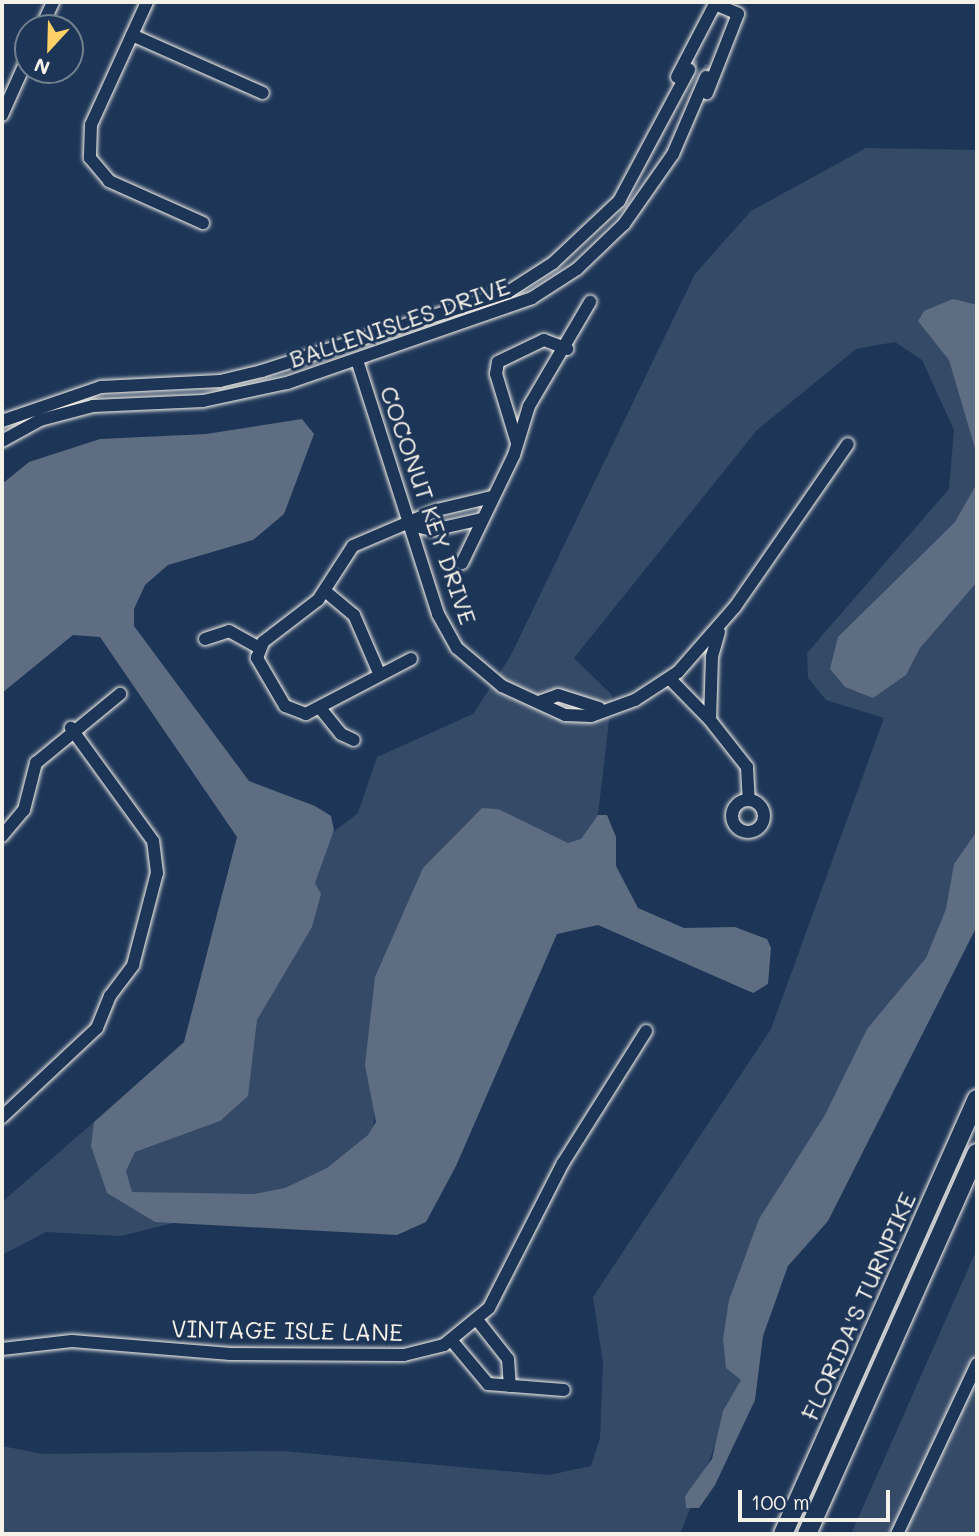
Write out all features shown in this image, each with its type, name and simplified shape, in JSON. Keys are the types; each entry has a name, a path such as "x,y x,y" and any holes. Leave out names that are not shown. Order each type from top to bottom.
{"highway":[{"name":"FLORIDA'S TURNPIKE","path":"783,1534 977,1099"},
{"name":"FLORIDA'S TURNPIKE","path":"807,1534 977,1153"}],"street":[{"path":"147,2 91,125 90,158 109,181 203,223"},
{"path":"715,3 740,8"},
{"path":"695,54 715,3"},
{"path":"650,149 715,3"},
{"path":"712,62 740,8"},
{"path":"673,154 703,103 740,8"},
{"path":"132,35 263,93"},
{"name":"BALLENISLES DRIVE","path":"2,421 101,387 231,378 462,311 508,292 590,232 619,201 650,149 689,70"},
{"name":"BALLENISLES DRIVE","path":"2,441 57,414 246,393 486,317 577,269 624,225 673,154 705,77"},
{"path":"2,115 16,84"},
{"path":"677,98 694,105"},
{"path":"462,563 518,444 530,406 567,349 590,302"},
{"path":"518,444 496,374 498,362 544,340 567,349"},
{"name":"COCONUT KEY DRIVE","path":"357,360 438,614 457,648 485,676 565,715 590,716 598,708"},
{"name":"COCONUT KEY DRIVE","path":"539,702 558,695 598,708 635,700 670,679 723,622 848,444"},
{"path":"411,659 379,673 320,708 298,713 285,706 258,665 260,648 325,591 353,545 411,525 437,510 492,497"},
{"path":"411,525 433,530 482,519"},
{"path":"325,591 354,615 379,673"},
{"path":"710,720 712,657 723,622"},
{"path":"205,639 229,631 260,648"},
{"path":"670,679 710,720 747,767 748,800"},
{"path":"2,836 24,810 31,769 71,728 120,694"},
{"path":"320,708 341,734 354,740"},
{"path":"2,1116 97,1028 110,996 133,965 157,873 153,841 71,728"},
{"name":"VINTAGE ISLE LANE","path":"2,1349 72,1341 230,1354 404,1355 453,1341 478,1321 563,1163 646,1031"},
{"path":"478,1321 508,1359 510,1386"},
{"path":"453,1341 488,1384 564,1390"},
{"path":"897,1534 977,1364"}],"shaded area":[{"path":"866,148 977,150 977,844 902,1019 772,1209 741,1380 680,1534 2,1534 2,1446 43,1454 283,1451 549,1475 591,1466 600,1438 603,1363 593,1297 771,1029 884,718 826,700 808,678 807,653 949,489 954,430 922,360 895,342 856,349 757,430 574,658 612,695 598,815 584,850 386,991 372,1144 308,1190 121,1236 46,1232 2,1255 2,1202 94,1122 196,1120 242,1050 317,845 358,813 377,757 473,714 510,657 695,274 751,211"},
{"path":"953,299 977,305 977,455 949,360 918,321 924,311"},
{"path":"302,419 314,434 284,514 253,540 168,565 145,585 134,609 134,626 249,781 315,806 331,816 334,830 315,883 321,894 312,927 257,1020 248,1096 220,1121 135,1152 126,1171 132,1192 254,1194 285,1188 327,1168 368,1135 376,1122 365,1065 375,977 423,868 482,808 498,809 568,843 581,839 598,815 607,815 616,837 616,866 638,908 684,928 735,927 767,939 771,948 768,984 753,993 598,925 557,934 456,1166 426,1222 397,1235 155,1222 107,1193 91,1146 94,1122 184,1042 237,837 100,637 73,635 2,693 2,484 29,462 100,439 206,434"},
{"path":"977,483 977,582 920,648 906,675 873,698 845,687 830,669 838,637 955,522"},
{"path":"977,831 977,926 828,1221 788,1266 763,1336 755,1400 715,1485 699,1508 686,1508 685,1496 712,1459 723,1411 741,1380 726,1368 723,1339 729,1300 759,1219 825,1115 867,1029 926,958 946,909 954,864"},
{"path":"977,1249 977,1534 851,1534"}],"tunnel":[{"path":"689,70 695,54"},
{"path":"706,77 712,62"}]}
